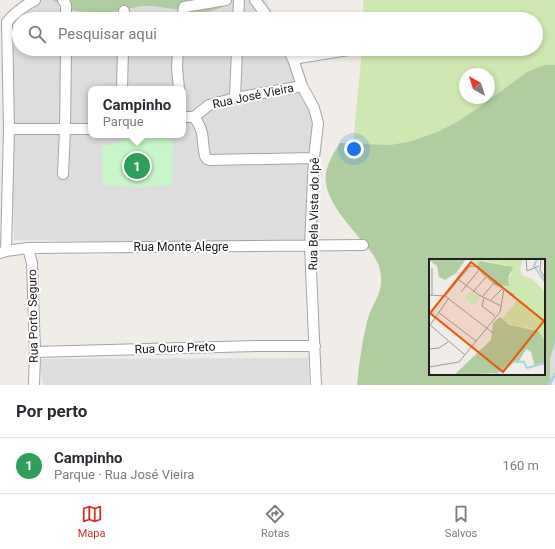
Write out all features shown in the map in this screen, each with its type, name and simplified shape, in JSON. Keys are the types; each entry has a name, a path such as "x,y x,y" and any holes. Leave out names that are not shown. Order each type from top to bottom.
{"street":[{"path":"16,12 35,0"},
{"path":"183,12 184,7 226,0"},
{"path":"238,12 239,0"},
{"path":"255,0 264,12"},
{"path":"65,2 66,12"},
{"path":"3,252 9,129 7,22 12,15"},
{"path":"63,174 66,56"},
{"path":"122,86 123,56"},
{"path":"178,56 179,86"},
{"path":"235,98 237,56"},
{"name":"Rua Bela Vista do Ipê","path":"291,56 302,86 314,108 318,123 314,158 310,246 316,385"},
{"path":"292,59 311,56"},
{"name":"Rua José Vieira","path":"194,117 209,105 235,98 302,86"},
{"path":"186,117 194,117 199,124 203,135 205,156 210,160 314,158"},
{"path":"9,129 88,129"},
{"name":"Rua Monte Alegre","path":"3,252 28,248 363,245"},
{"name":"Rua Porto Seguro","path":"28,248 32,262 35,352 34,385"},
{"name":"Rua Ouro Preto","path":"35,352 256,346 315,346"}],"shaded area":[{"path":"21,0 266,0 272,12 15,12"},
{"path":"13,56 292,56 321,118 319,155 319,245 14,240 11,123"},
{"path":"555,343 555,376 550,385 550,359"},
{"path":"308,358 309,385 43,385 39,359"}],"green space":[{"path":"52,0 232,0 226,5 207,12 196,12 152,6 141,6 114,12 84,12 72,10"},
{"path":"363,0 555,0 555,65 544,65 527,72 495,96 495,68 459,68 459,104 483,104 455,123 437,132 412,141 390,145 353,144 361,56 543,56 543,12 364,12"},
{"path":"544,65 555,65 555,343 550,359 550,385 357,385 365,330 369,315 381,285 380,270 374,256 338,211 328,192 326,173 328,165 340,143 390,145 412,141 437,132 455,123 483,104 495,104 495,96 527,72"},
{"path":"130,138 173,138 172,185 140,187 103,185 102,147"}],"waterway":[{"path":"549,385 555,374"}],"place":[{"name":"Campinho","path":"137,166"}]}
